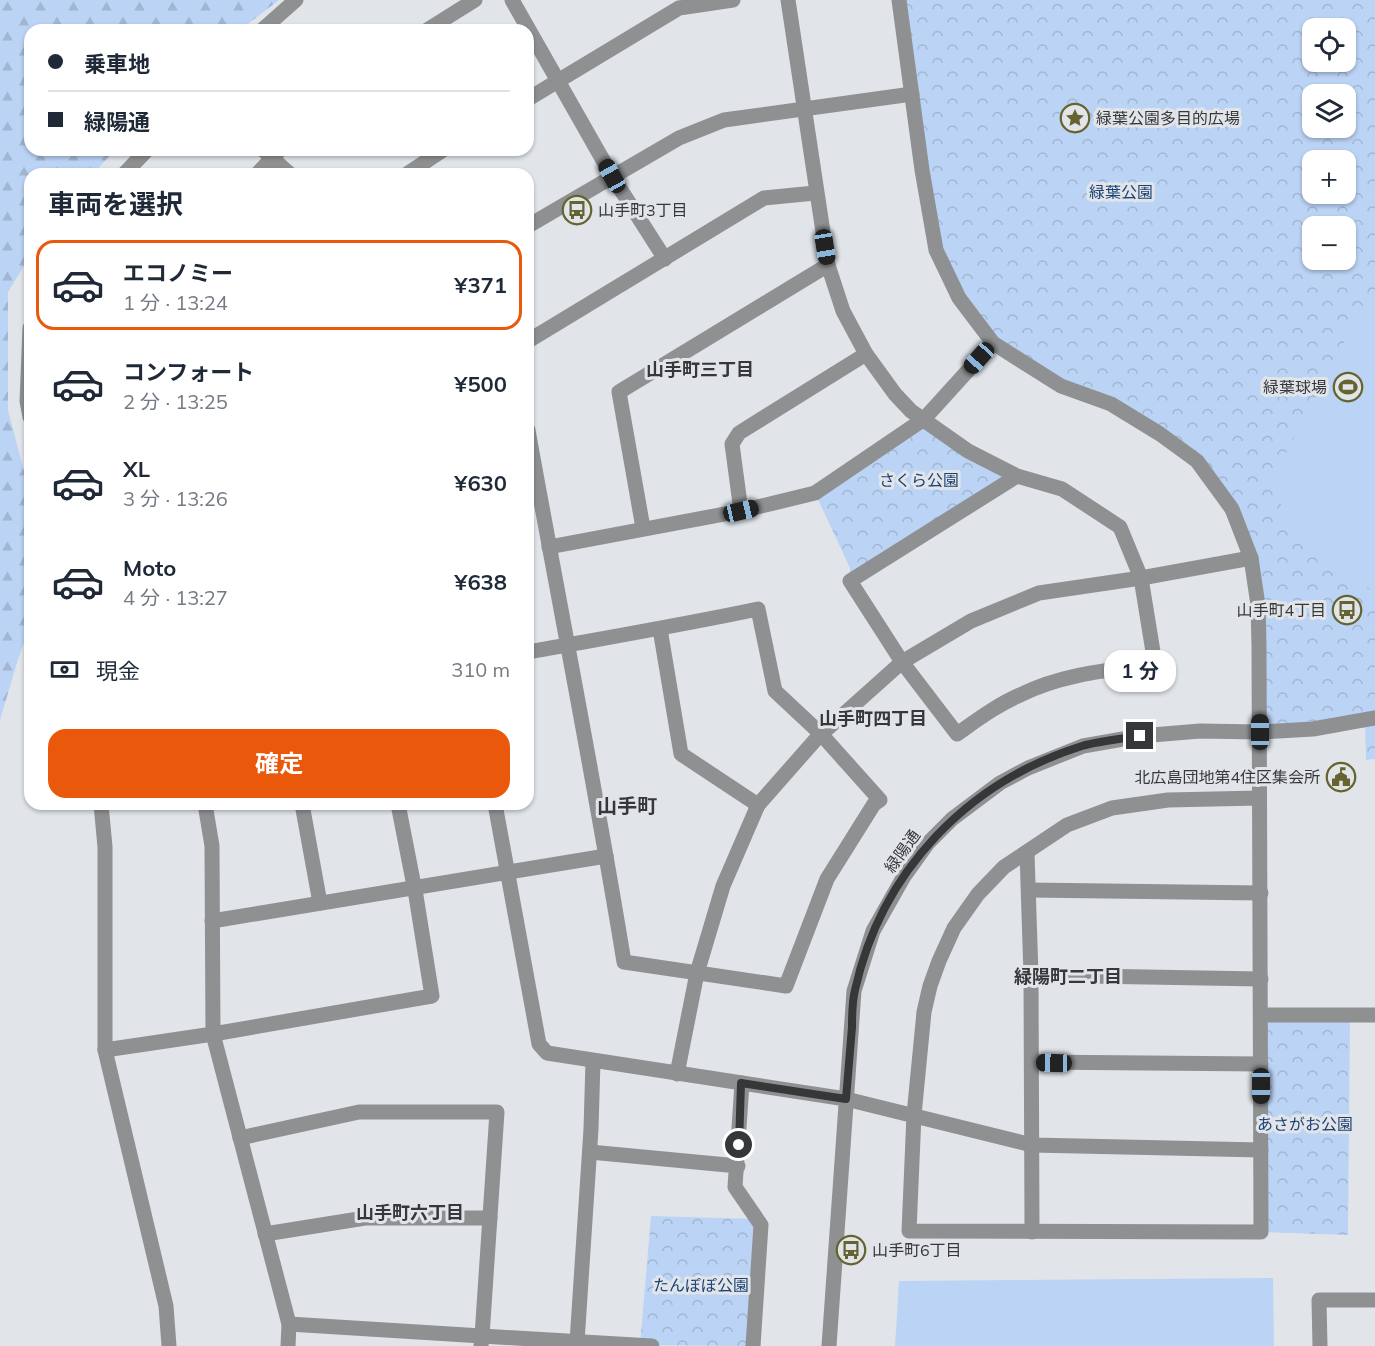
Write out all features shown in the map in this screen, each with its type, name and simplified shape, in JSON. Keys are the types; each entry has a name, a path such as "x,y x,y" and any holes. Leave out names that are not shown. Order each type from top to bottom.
{"street":[{"path":"269,24 296,0"},
{"path":"436,24 475,0"},
{"path":"512,0 526,24"},
{"path":"534,95 679,8 733,0"},
{"path":"788,0 815,193 828,265 843,311 866,354 895,394 911,411 968,451 1017,476 1062,489 1120,527 1141,578 1155,664 1090,673 1020,694 957,734 902,662 850,581 1017,476"},
{"path":"899,0 922,170 936,250 959,298 993,343 1061,386 1111,404 1160,434 1197,461 1232,509 1251,558 1258,605 1260,732 1258,798 1262,979 1261,1232 909,1231 914,1115 924,1012 930,986 954,928 978,894 1004,867 1067,825 1112,808 1168,800 1258,798"},
{"path":"534,37 612,176 664,259"},
{"path":"534,222 679,138 724,120 912,94"},
{"path":"130,168 141,156"},
{"path":"275,156 285,168"},
{"path":"416,168 434,156"},
{"path":"534,337 764,198 815,193"},
{"path":"643,528 619,392 828,265"},
{"path":"549,547 741,511 815,493 924,419 993,343"},
{"path":"741,511 732,444 739,433 866,354"},
{"path":"534,463 549,547 567,645 606,856 624,962 786,986 827,879 874,804 880,800 821,734 776,692 758,609 660,629 567,645 534,651"},
{"path":"677,1074 696,974 723,886 758,805 821,734 902,662 971,621 1039,593 1141,578 1251,558"},
{"path":"660,629 681,754 758,805"},
{"name":"緑陽通","path":"829,1346 854,992 873,931 903,878 928,843 951,819 976,799 1018,773 1083,746 1140,736 1190,732 1313,729 1375,718"},
{"path":"102,810 105,847 105,1050 166,1306 169,1346"},
{"path":"206,810 212,846 213,1034 289,1324 288,1346"},
{"path":"303,810 320,903"},
{"path":"105,1050 213,1034 432,996 415,887 399,810"},
{"path":"496,810 539,1044 547,1053 846,1099 1032,1145 1261,1150"},
{"path":"1027,853 1031,975 1032,1232"},
{"path":"212,921 606,856"},
{"path":"1029,890 1261,893"},
{"path":"1031,975 1262,979"},
{"path":"1261,1015 1375,1015"},
{"path":"577,1342 590,1152 593,1061"},
{"path":"1032,1062 1262,1064"},
{"path":"741,1083 735,1187 761,1224 753,1346"},
{"path":"240,1138 358,1112 497,1112 481,1341"},
{"path":"590,1152 738,1166"},
{"path":"265,1234 365,1218 490,1218"},
{"path":"1320,1346 1320,1300 1375,1300"},
{"path":"289,1324 481,1341 577,1342 652,1346"}],"green space":[{"path":"0,0 279,0 248,24 24,24 24,156 110,156 98,168 24,168 24,266 8,292 8,410 24,471 24,643 0,720"},
{"name":"緑葉公園","path":"899,0 1375,0 1375,759 1366,760 1365,721 1260,732 1251,558 1197,461 993,343 936,250"},
{"name":"緑葉球場","path":"1375,290 1375,590 1333,569 1305,545 1270,484 1371,291"},
{"name":"さくら公園","path":"924,419 1008,481 850,581 850,568 815,493"},
{"name":"あさがお公園","path":"1261,1015 1350,1015 1348,1235 1261,1232"},
{"name":"たんぽぽ公園","path":"651,1216 758,1219 753,1346 640,1345"},
{"path":"1273,1278 1274,1346 895,1346 899,1281"}],"place":[{"name":"緑葉公園多目的広場","path":"1075,118"},
{"name":"山手町3丁目","path":"577,210"},
{"name":"緑葉球場","path":"1348,387"},
{"name":"山手町4丁目","path":"1347,610"},
{"name":"北広島団地第4住区集会所","path":"1341,777"},
{"name":"山手町6丁目","path":"851,1250"}],"district":[{"name":"山手町三丁目","path":"700,370"},
{"name":"山手町四丁目","path":"873,719"},
{"name":"山手町","path":"627,806"},
{"name":"緑陽町二丁目","path":"1068,977"},
{"name":"山手町六丁目","path":"410,1213"}],"route":[{"path":"739,1145 741,1083 846,1099 854,992 873,931 903,878 928,843 951,819 1000,783 1028,768 1083,746 1140,736"}]}
